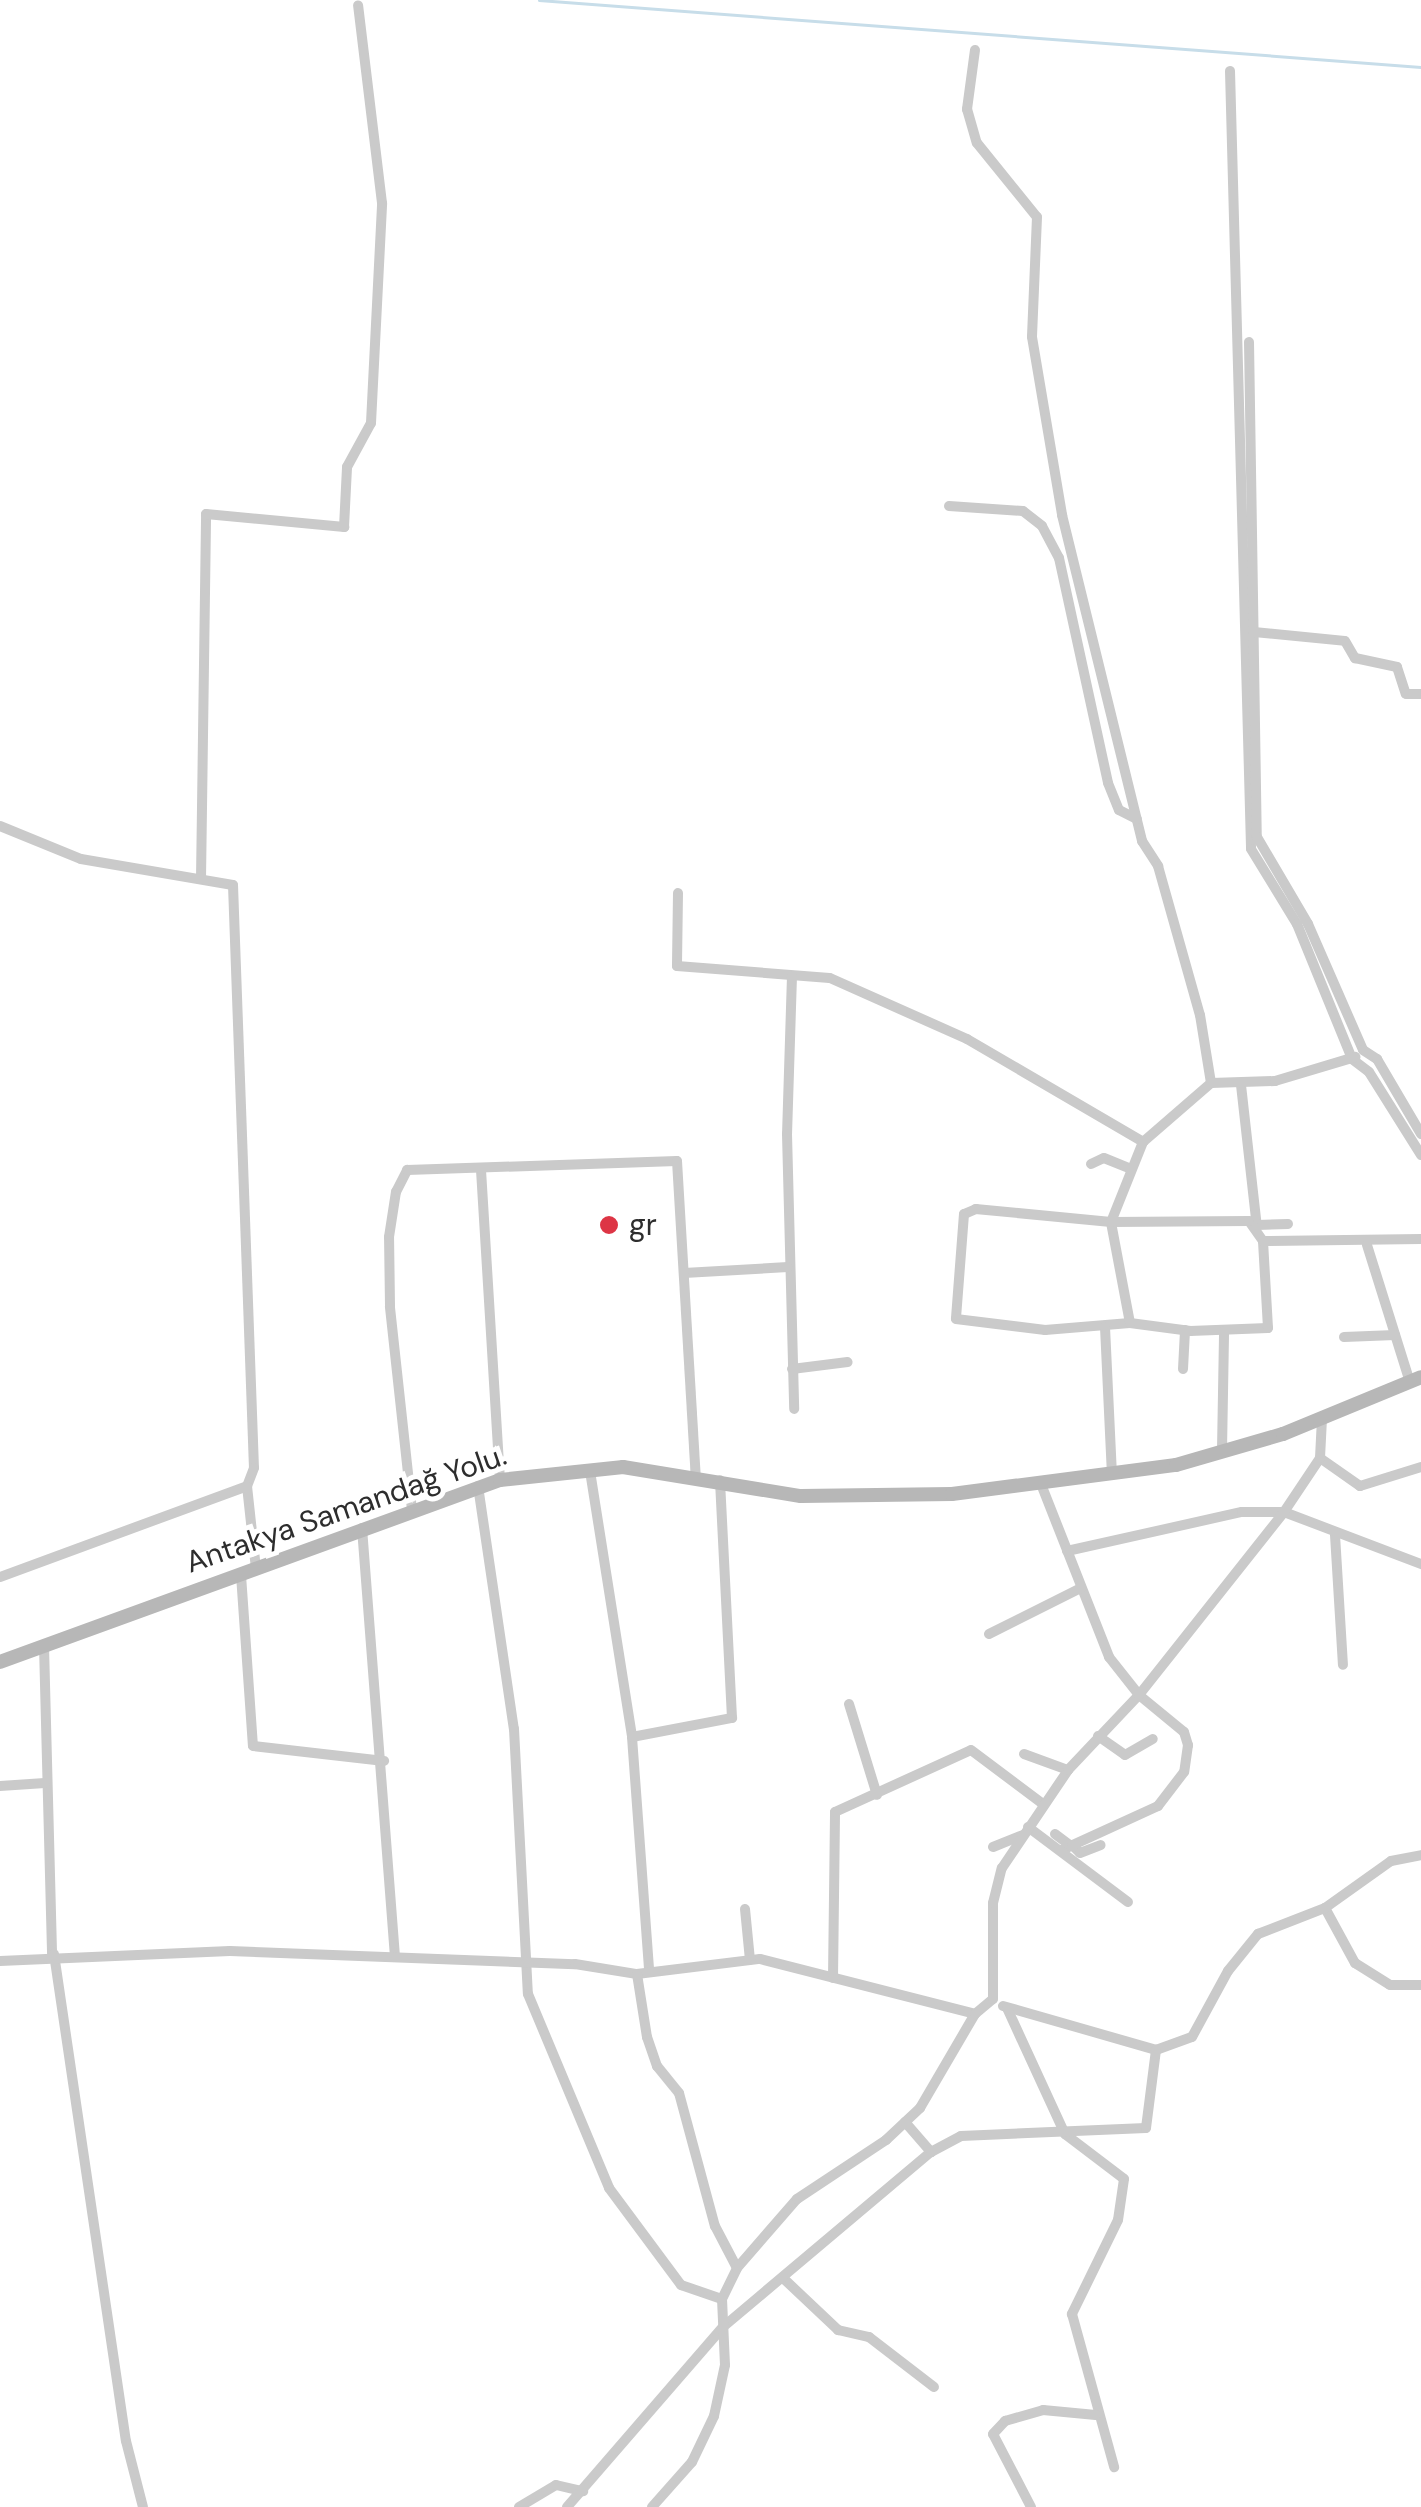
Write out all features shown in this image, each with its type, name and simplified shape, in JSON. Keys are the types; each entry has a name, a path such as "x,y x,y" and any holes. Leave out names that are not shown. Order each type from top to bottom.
{"street":[{"path":"201,878 206,514 344,527 348,467 371,423 382,203 358,5"},
{"path":"975,50 966,110 977,143 1037,217 1032,337 1059,498 1137,819 1158,866 1200,1014 1211,1083"},
{"path":"1230,71 1245,814 1251,849 1296,924 1352,1060 1369,1072 1421,1155"},
{"path":"1249,342 1258,837 1308,924 1363,1050 1378,1059 1421,1134"},
{"path":"949,506 1023,511 1042,526 1059,558 1108,782 1118,810 1137,819"},
{"path":"1254,632 1345,641 1355,658 1398,667 1406,694 1421,694"},
{"path":"0,826 81,858 233,885 254,1468 247,1486 253,1746 384,1762"},
{"path":"678,894 677,966 830,978 967,1039 1143,1142"},
{"path":"792,976 788,1267 794,1410"},
{"path":"1130,1323 1111,1222 1143,1142 1211,1083 1242,1085 1352,1060 1363,1050"},
{"path":"1242,1085 1257,1226 1263,1241 1268,1328 1185,1330 1130,1323 1045,1330 956,1319 953,1299 964,1214 976,1209 1111,1222 1249,1221 1257,1226 1288,1224"},
{"path":"1092,1164 1104,1158 1131,1169"},
{"path":"412,1510 390,1306 396,1192 407,1170 677,1161 696,1478"},
{"path":"481,1170 500,1480"},
{"path":"1263,1241 1367,1245 1421,1239"},
{"path":"1367,1245 1395,1335 1415,1380"},
{"path":"684,1273 788,1267"},
{"path":"1105,1327 1112,1472"},
{"path":"1183,1369 1185,1330"},
{"path":"1222,1450 1224,1331"},
{"path":"1344,1337 1395,1335"},
{"path":"792,1368 848,1362"},
{"name":"Antakya Samandağ Yolu.","path":"0,1662 500,1480 623,1466 801,1496 874,1500 1042,1484 1222,1450 1322,1418 1415,1380"},
{"path":"993,2000 992,1903 1002,1868 1068,1770 1139,1695 1284,1512 1320,1458 1322,1418"},
{"path":"1320,1458 1360,1486 1421,1466"},
{"path":"590,1471 632,1737 646,2037 657,2066 679,2093 716,2226 737,2268"},
{"path":"632,1737 732,1718 720,1480"},
{"path":"1042,1484 1110,1656 1139,1695 1184,1732 1184,1772 1158,1806 1068,1847"},
{"path":"0,1577 247,1486"},
{"path":"478,1486 514,1729 528,1994 565,2096 608,2188 681,2286 722,2299"},
{"path":"1067,1551 1242,1512 1284,1512 1335,1535 1421,1564"},
{"path":"362,1528 384,1762 395,1954"},
{"path":"1335,1535 1343,1665"},
{"path":"989,1634 1081,1588"},
{"path":"44,1646 45,1783 53,1954 126,2442 143,2507"},
{"path":"848,1704 878,1795"},
{"path":"1098,1736 1125,1755 1152,1739"},
{"path":"832,1978 835,1812 971,1750 1042,1804"},
{"path":"1024,1754 1068,1770"},
{"path":"0,1786 45,1783"},
{"path":"992,1848 1025,1831 1080,1852 1100,1845"},
{"path":"1055,1834 1128,1902"},
{"path":"993,2000 1007,2008 1156,2050 1192,2037 1228,1971 1258,1934 1325,1908 1391,1861 1421,1855"},
{"path":"1325,1908 1355,1963 1390,1985 1421,1986"},
{"path":"745,1909 750,1960"},
{"path":"0,1960 53,1954 395,1954 643,1972 750,1960 976,2014"},
{"path":"652,2507 692,2462 714,2416 725,2365 722,2299 737,2268 798,2199 905,2122 976,2014 993,2000"},
{"path":"1007,2008 1065,2134 1124,2179 1118,2220 1072,2314 1096,2416 1114,2466"},
{"path":"567,2507 723,2327 931,2152 961,2136 1146,2128 1156,2050"},
{"path":"905,2122 931,2152"},
{"path":"783,2278 838,2330 869,2337 934,2388"},
{"path":"1031,2507 993,2434 1005,2422 1043,2410 1096,2416"},
{"path":"518,2507 556,2485 583,2491"}],"waterway":[{"path":"539,0 1421,67"}],"place":[{"name":"gr","path":"609,1225"}]}
